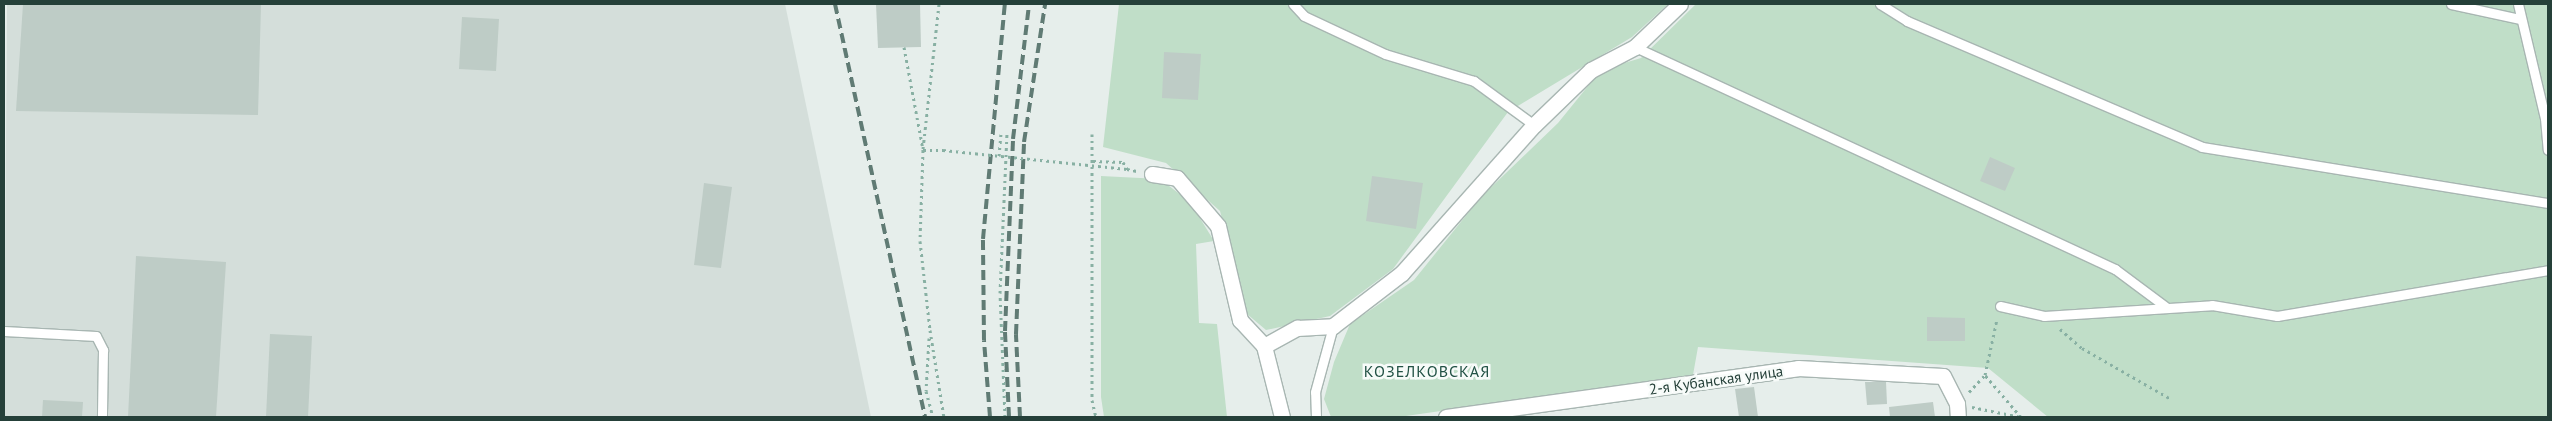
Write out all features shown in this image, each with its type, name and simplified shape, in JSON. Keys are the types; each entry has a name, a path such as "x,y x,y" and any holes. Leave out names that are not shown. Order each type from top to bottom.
{"street":[{"path":"1264,346 1297,328 1333,326 1402,273 1534,125 1591,70 1635,48 1680,4"},
{"path":"1152,174 1177,178 1218,226 1240,320 1264,346 1282,417"},
{"name":"2-я Кубанская улица","path":"1446,417 1798,368 1943,376 1958,411"}],"lane":[{"path":"1293,4 1304,16 1385,54 1474,81 1534,125"},
{"path":"1880,4 1907,21 2202,147 2548,203"},
{"path":"2451,4 2520,19"},
{"path":"2518,4 2520,19 2545,118 2548,150"},
{"path":"1635,48 2115,269 2166,307"},
{"path":"2000,306 2044,316 2212,305 2277,316 2548,270"},
{"path":"1316,417 1315,392 1333,326"},
{"path":"4,331 96,336 103,350 102,417"}],"path":[{"path":"939,4 931,96 923,150 920,241 930,330 944,417"},
{"path":"904,47 923,150"},
{"path":"999,156 1001,134"},
{"path":"1005,417 1000,293 1008,134"},
{"path":"1092,134 1092,400 1096,417"},
{"path":"923,150 943,150 1126,169 1123,162 1093,161"},
{"path":"1958,411 1985,376 2000,306"},
{"path":"2044,316 2082,348 2171,399"},
{"path":"930,330 926,391 933,417"},
{"path":"1985,376 2021,417"},
{"path":"1958,411 2021,417"}],"shaded area":[{"path":"7,4 785,4 871,417 4,417"}],"green space":[{"path":"1119,4 1668,4 1632,37 1508,112 1393,269 1330,316 1266,330 1247,314 1220,211 1166,163 1103,147"},
{"path":"1696,4 2548,4 2548,417 2048,417 1988,368 1698,347 1693,375 1399,417 1331,417 1324,399 1334,362 1350,324 1414,280 1481,197 1558,123 1601,70 1641,58"},
{"path":"1101,176 1160,179 1190,202 1214,241 1196,244 1199,323 1217,324 1227,417 1104,417 1101,397"}],"building":[{"path":"23,4 261,4 258,115 16,111"},
{"path":"876,4 920,4 921,47 878,48"},
{"path":"462,17 499,19 496,71 459,69"},
{"path":"1164,52 1201,54 1198,100 1162,98"},
{"path":"1990,157 2015,168 2005,191 1980,181"},
{"path":"1372,176 1423,183 1416,229 1366,221"},
{"path":"704,183 732,187 721,268 694,265"},
{"path":"136,256 226,262 216,417 128,417"},
{"path":"1927,317 1965,318 1965,341 1927,341"},
{"path":"270,334 312,336 308,417 266,417"},
{"path":"1865,382 1886,382 1887,404 1867,405"},
{"path":"1754,387 1758,417 1739,417 1735,389"},
{"path":"43,400 83,402 82,417 42,417"},
{"path":"1933,402 1935,417 1890,417 1889,407"}],"railway":[{"path":"835,4 925,417"},
{"path":"990,417 984,340 983,239 1005,4"},
{"path":"1009,417 1005,331 1013,139 1029,4"},
{"path":"1020,417 1016,334 1024,142 1045,4"}],"district":[{"name":"КОЗЕЛКОВСКАЯ","path":"1427,371"}]}
